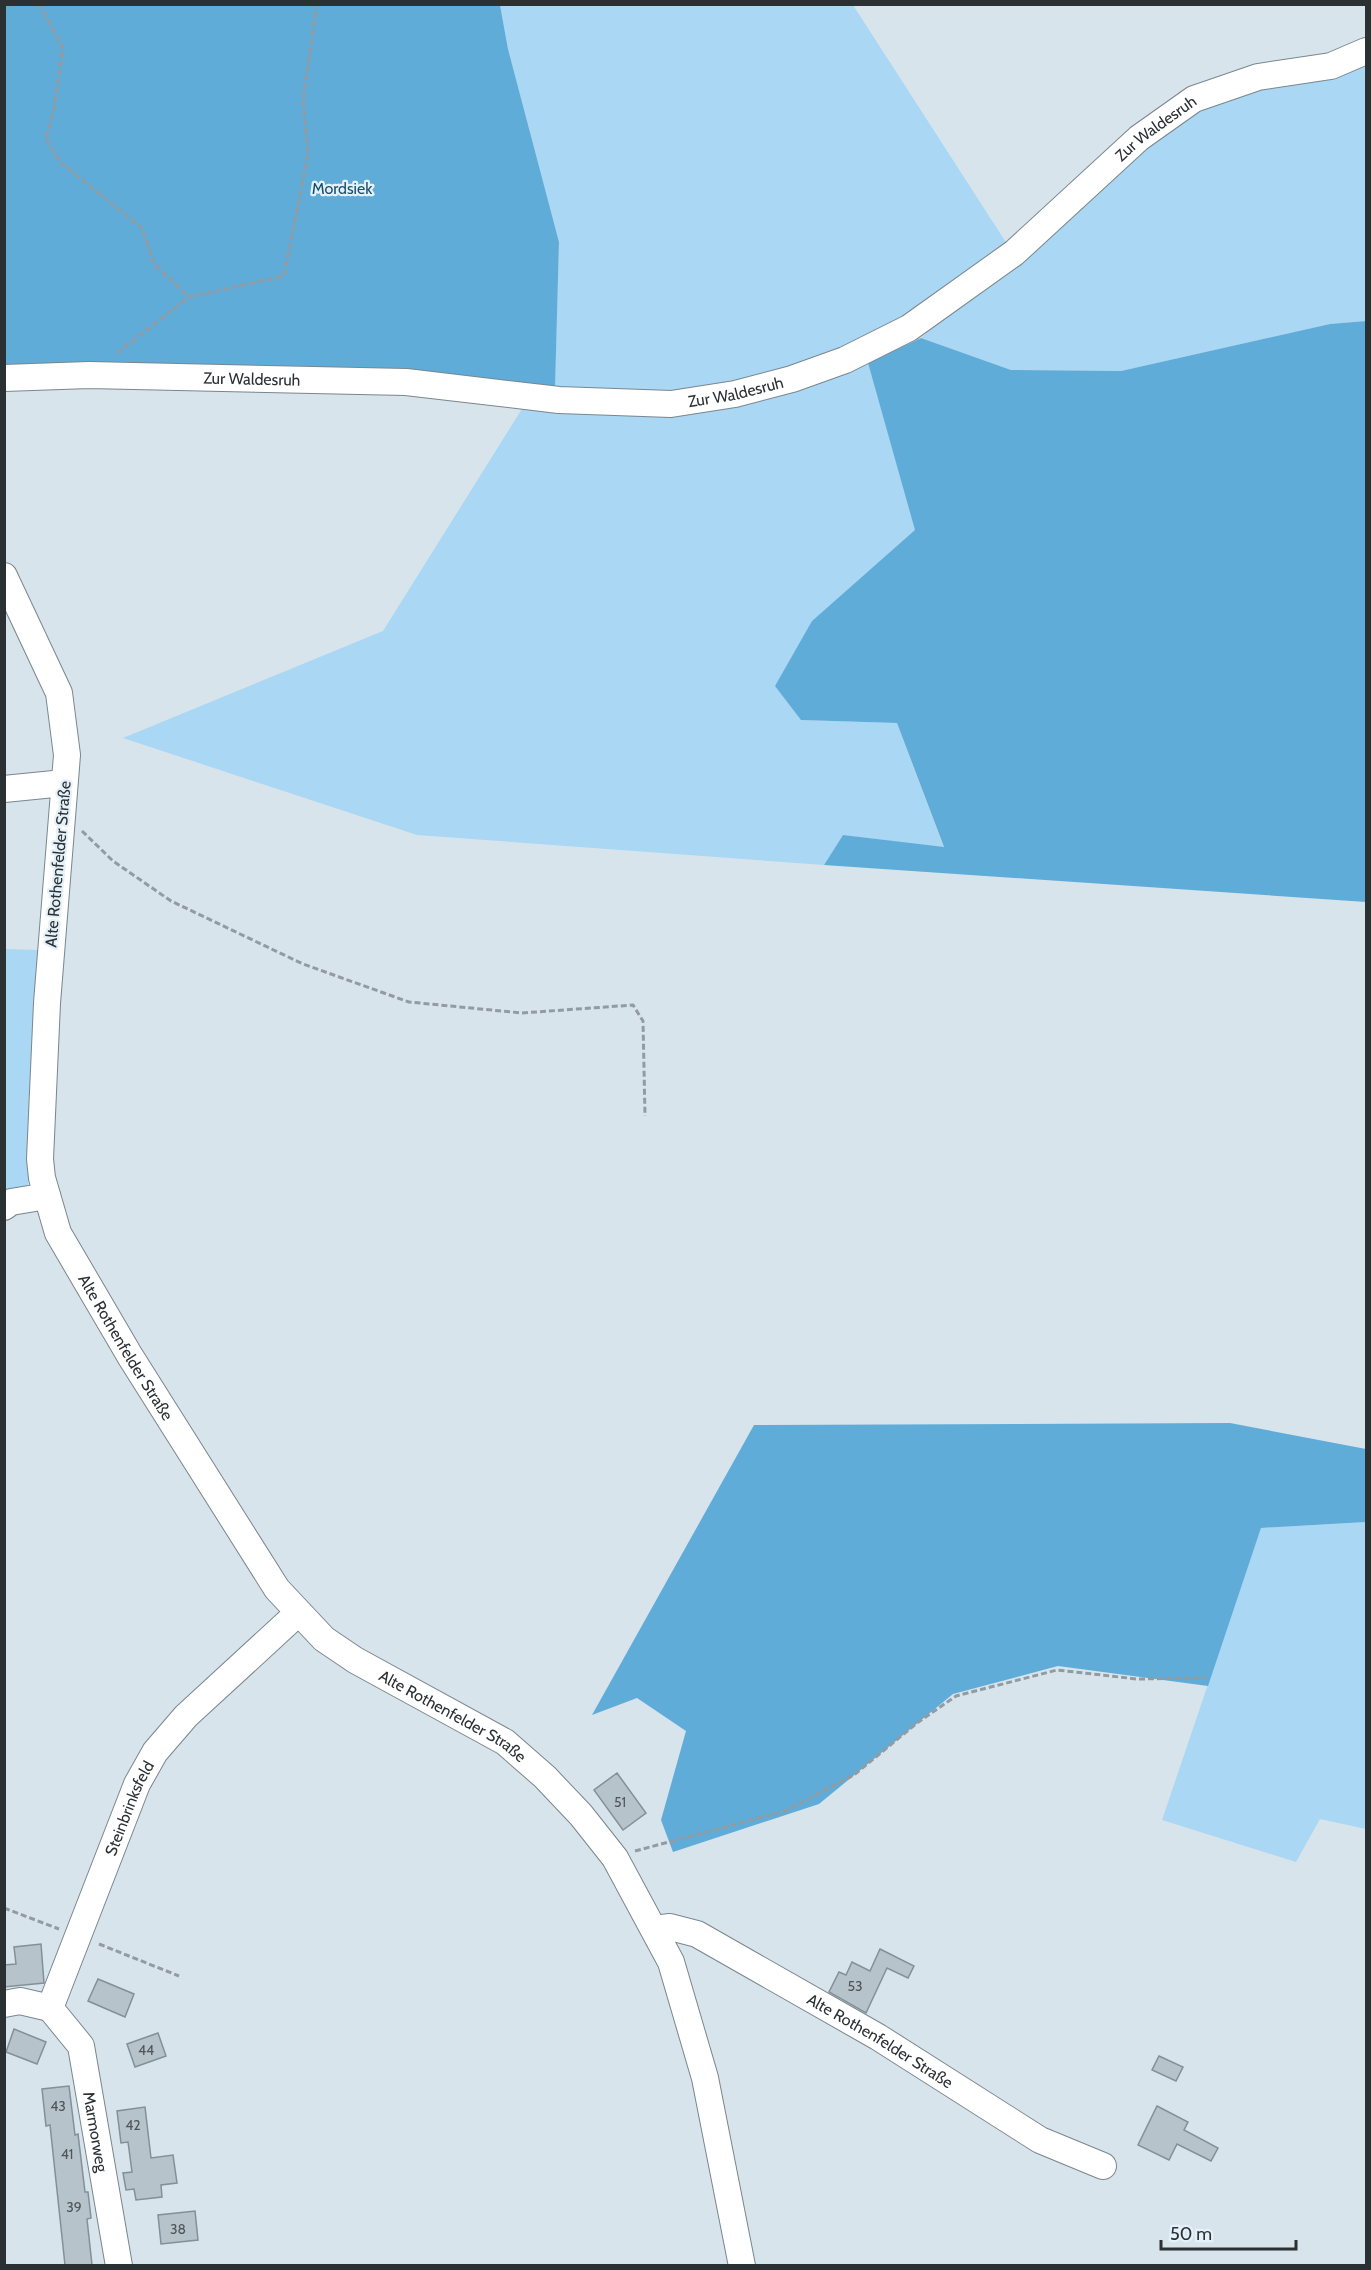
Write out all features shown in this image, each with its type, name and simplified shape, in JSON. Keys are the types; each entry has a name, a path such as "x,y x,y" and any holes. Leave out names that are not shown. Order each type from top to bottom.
{"street":[{"name":"Zur Waldesruh","path":"4,378 89,375 406,382 559,399 670,404 735,394 792,379 844,360 909,328 1014,253 1139,138 1194,99 1258,76 1331,66 1366,51"},
{"name":"Alte Rothenfelder Straße","path":"4,576 59,693 67,755 47,1003 41,1149 42,1178 58,1233 130,1356 277,1589 298,1613 324,1639 355,1660 505,1742 545,1777 581,1815 615,1858 671,1962 705,2078 742,2265"},
{"path":"4,789 64,783"},
{"path":"7,1203 47,1196"},
{"name":"Steinbrinksfeld","path":"50,2008 137,1784 155,1752 186,1716 298,1613"},
{"name":"Alte Rothenfelder Straße","path":"655,1929 670,1928 697,1934 878,2037 1040,2140 1103,2166"},
{"path":"4,2004 20,2001 50,2008"},
{"name":"Marmorweg","path":"50,2008 81,2046 119,2265"}],"path":[{"path":"39,4 63,48 54,108 46,139 60,162 142,228 154,264 189,297"},
{"path":"116,354 189,297 284,276 308,154 303,99 317,4"},
{"path":"61,824 85,832 113,861 171,901 303,964 409,1002 522,1013 633,1005 643,1021 645,1116"},
{"path":"615,1858 673,1838 785,1811 854,1775 917,1723 956,1696 1057,1670 1137,1679 1206,1678"}],"shaded area":[{"path":"500,5 853,5 1007,244 1194,99 1366,51 1366,321 1330,324 1121,371 1011,370 921,338 1011,256 903,321 846,349 790,369 671,394 555,389 559,242 508,49"},
{"path":"868,363 916,530 812,621 801,720 897,723 944,848 843,835 824,865 417,835 123,738 383,631 525,404 795,386"},
{"path":"4,949 38,950 32,1165 27,1188 4,1192"},
{"path":"1366,1522 1366,1829 1320,1819 1296,1862 1162,1820 1261,1528"}],"green space":[{"name":"Mordsiek","path":"5,5 500,5 508,49 559,242 555,389 5,372"},
{"path":"1366,321 1366,902 824,865 843,835 944,847 897,723 801,720 775,686 812,621 915,530 868,363 921,338 1011,370 1121,371 1330,324"},
{"path":"1230,1423 1366,1449 1366,1522 1261,1528 1208,1686 1058,1666 953,1694 819,1804 673,1852 661,1820 686,1731 637,1698 592,1715 754,1425"}],"building":[{"path":"617,1773 646,1813 623,1830 594,1790"},
{"path":"41,1944 44,1983 4,1987 4,1965 16,1964 14,1947"},
{"path":"880,1949 914,1966 908,1978 887,1968 866,2013 829,1992 839,1972 846,1975 852,1962 870,1971"},
{"path":"98,1979 134,1994 125,2017 88,2001"},
{"path":"14,2029 46,2042 37,2064 6,2052"},
{"path":"158,2033 166,2056 135,2067 127,2044"},
{"path":"1159,2056 1183,2067 1176,2081 1152,2070"},
{"path":"69,2086 85,2192 88,2192 91,2218 87,2219 92,2265 65,2265 50,2125 46,2126 42,2089"},
{"path":"1157,2106 1188,2122 1184,2130 1218,2148 1211,2161 1177,2144 1169,2160 1138,2145"},
{"path":"145,2107 151,2158 173,2155 177,2183 161,2185 162,2197 136,2200 134,2189 126,2190 123,2173 132,2172 128,2142 121,2143 117,2111"},
{"path":"195,2211 198,2240 161,2244 158,2215"}]}
